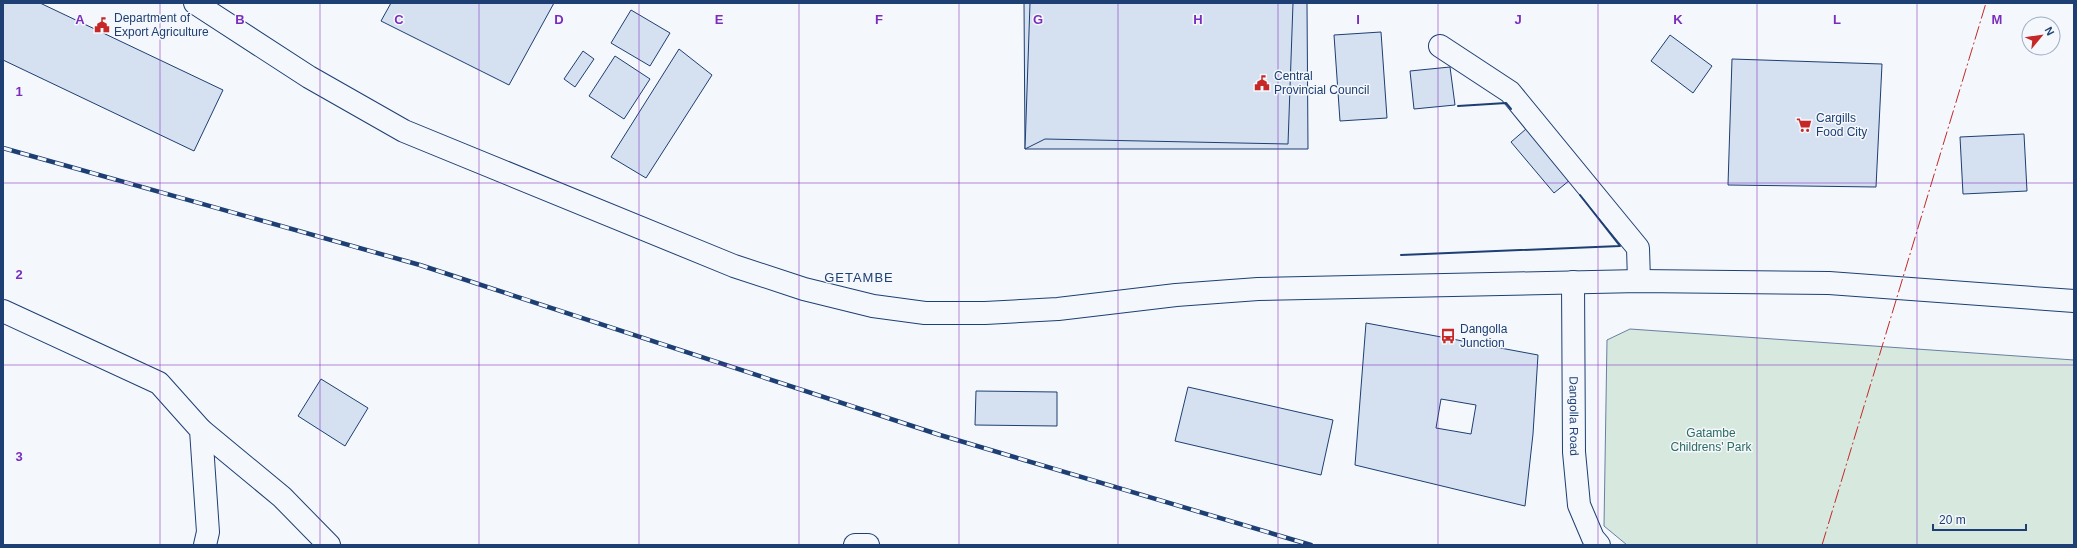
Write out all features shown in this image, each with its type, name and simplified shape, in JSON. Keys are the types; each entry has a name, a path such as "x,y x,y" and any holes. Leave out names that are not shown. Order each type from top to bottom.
{"main road":[{"path":"195,3 309,77 404,131 734,266 804,289 872,306 925,313 985,313 1058,309 1176,295 1258,289 1639,281 1829,282 2074,300"},
{"path":"1440,46 1510,92 1638,248 1639,281"},
{"name":"Dangolla Road","path":"1573,282 1575,460 1580,505 1593,538 1599,545"},
{"path":"3,311 159,383 201,430 282,497 330,545"},
{"path":"201,430 208,532 205,545"},
{"path":"855,545 868,545"}],"green space":[{"name":"Gatambe Childrens' Park","path":"1630,329 2074,360 2074,545 1627,545 1604,526 1607,340"}],"building":[{"path":"3,3 40,3 223,90 194,151 3,60"},
{"path":"391,3 554,3 509,85 381,21"},
{"name":"Central Provincial Council","path":"1024,3 1307,3 1308,149 1025,149","holes":["1097,58 1217,63 1216,109 1095,104"]},
{"name":"Central Provincial Council","path":"1030,3 1293,3 1288,144 1045,139 1025,149"},
{"path":"631,10 670,33 650,66 611,43"},
{"path":"1381,32 1387,118 1340,121 1334,35"},
{"path":"1670,35 1712,66 1693,93 1651,61"},
{"path":"679,49 712,75 646,178 611,157"},
{"path":"583,51 594,59 575,87 564,79"},
{"path":"615,56 650,79 624,119 589,96"},
{"name":"Cargills Food City","path":"1732,59 1882,64 1876,187 1728,185"},
{"path":"1450,67 1455,105 1414,109 1410,71"},
{"path":"1526,129 1570,180 1554,193 1511,142"},
{"path":"2024,134 2027,191 1963,194 1960,137"},
{"path":"1366,323 1538,355 1533,434 1525,506 1355,465","holes":["1441,399 1476,405 1471,434 1436,428"]},
{"path":"321,379 368,408 345,446 298,416"},
{"path":"1188,387 1333,420 1321,475 1175,441"},
{"path":"976,391 1057,392 1057,426 975,425"}],"railway":[{"path":"3,148 420,265 940,435 1311,545"}],"wall":[{"path":"1458,106 1506,103 1511,109"},
{"path":"1401,255 1620,246 1580,195"}],"power":[{"path":"1822,545 1986,3"}],"place":[{"name":"Department of Export Agriculture","path":"102,25"},
{"name":"Central Provincial Council","path":"1262,83"},
{"name":"Cargills Food City","path":"1804,125"},
{"name":"Dangolla Junction","path":"1448,336"}],"district":[{"name":"GETAMBE","path":"859,277"}]}
